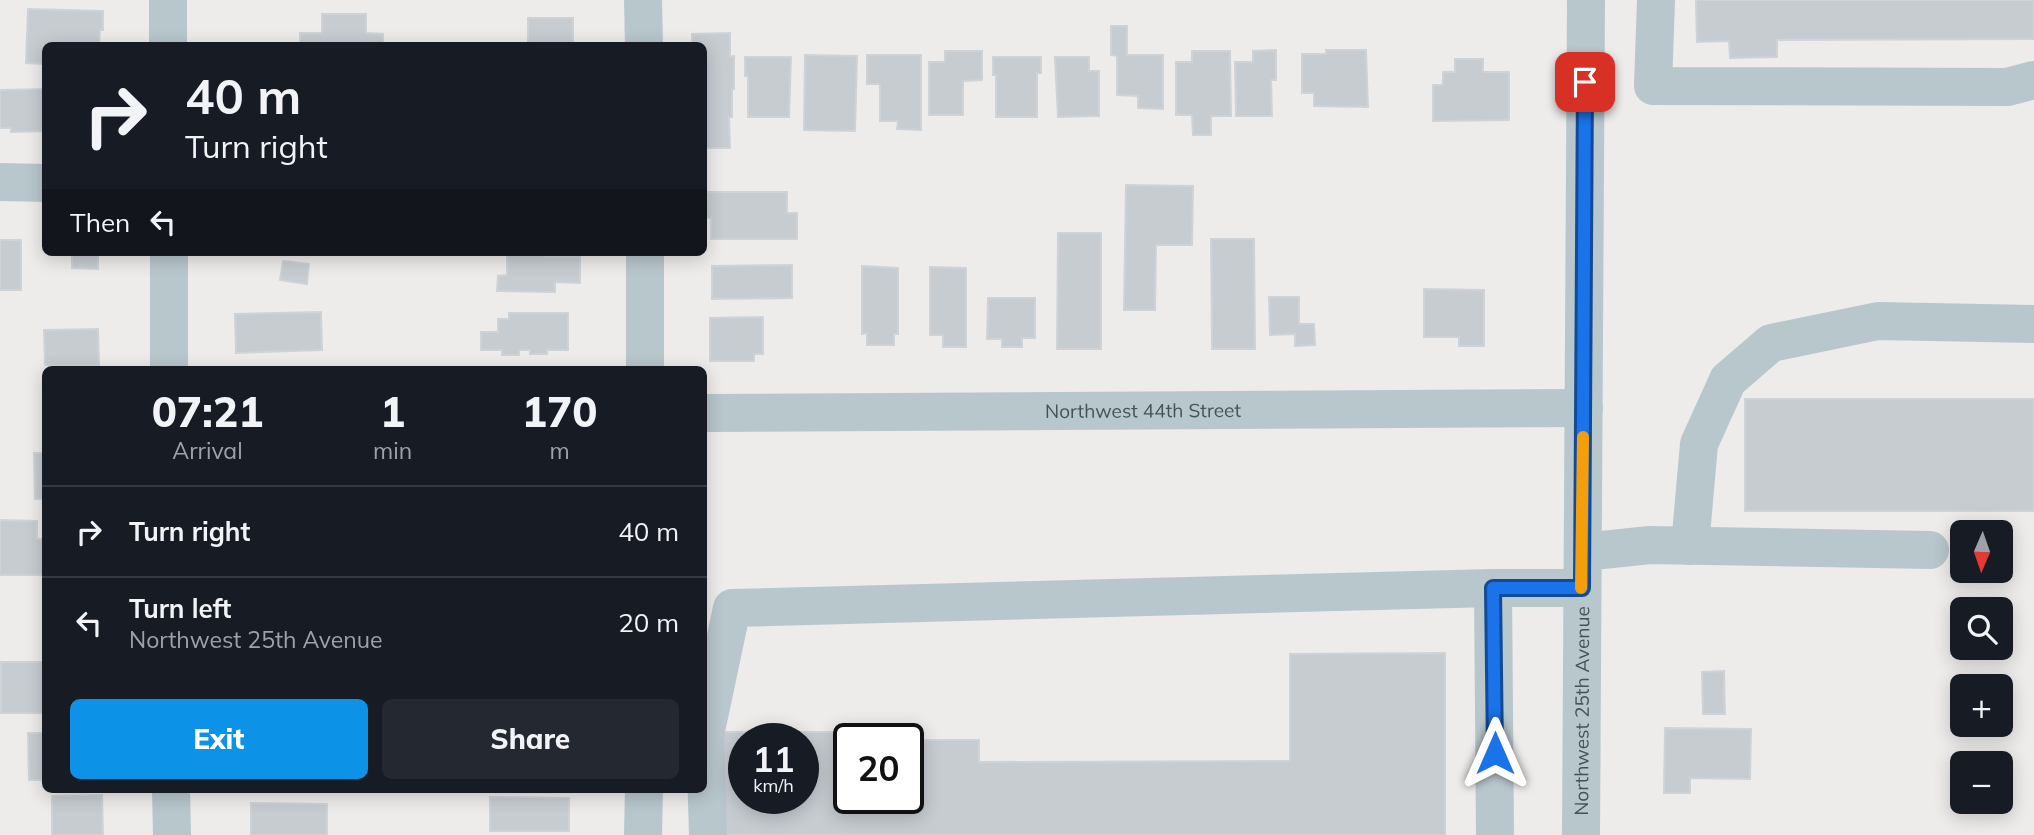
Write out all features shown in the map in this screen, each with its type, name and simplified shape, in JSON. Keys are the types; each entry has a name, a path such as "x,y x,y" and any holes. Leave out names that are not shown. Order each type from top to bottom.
{"street":[{"path":"168,0 168,42"},
{"path":"643,0 644,42"},
{"name":"Northwest 25th Avenue","path":"1581,835 1586,0"},
{"path":"1656,0 1653,86 2007,87 2034,80"},
{"path":"0,181 42,183"},
{"path":"169,256 169,366"},
{"path":"645,256 645,366"},
{"path":"1690,546 1699,444 1728,380 1771,342 1878,321 2034,324"},
{"name":"Northwest 44th Street","path":"707,414 1584,408"},
{"path":"707,726 732,608 1493,588 1583,570 1650,545 1930,550"},
{"path":"1493,588 1495,835"},
{"path":"172,793 172,835"},
{"path":"643,793 643,835"},
{"path":"707,793 708,835"}],"building":[{"path":"1696,0 2034,0 2034,39 1777,40 1777,57 1730,58 1729,41 1697,42"},
{"path":"28,9 103,11 103,30 100,30 99,42 42,42 42,64 26,63"},
{"path":"322,14 366,14 366,33 383,34 383,42 300,42 300,33 322,33"},
{"path":"528,18 573,18 573,42 528,42"},
{"path":"1111,26 1127,26 1127,55 1163,55 1163,109 1138,108 1138,96 1117,95 1117,56 1111,55"},
{"path":"730,33 730,57 734,56 734,89 732,117 729,117 730,148 707,148 707,42 692,42 692,34"},
{"path":"1276,50 1276,80 1271,80 1272,116 1236,116 1235,62 1253,62 1253,51"},
{"path":"1326,50 1366,50 1368,107 1314,106 1314,93 1302,93 1302,54 1326,54"},
{"path":"945,51 982,51 982,80 963,81 963,115 929,115 929,62 945,62"},
{"path":"1192,51 1230,51 1231,116 1211,116 1211,135 1193,135 1192,115 1176,115 1176,62 1192,62"},
{"path":"805,55 857,56 855,131 804,130"},
{"path":"867,55 921,55 921,130 897,129 898,121 880,121 880,84 867,84"},
{"path":"745,57 791,57 789,117 748,117"},
{"path":"993,57 1041,57 1041,73 1037,73 1037,117 996,117"},
{"path":"1055,57 1089,57 1089,71 1099,71 1099,116 1058,117"},
{"path":"1455,59 1483,59 1483,72 1509,72 1509,120 1433,121 1433,85 1443,85 1443,72 1455,72"},
{"path":"42,89 42,131 11,132 11,128 0,128 0,90"},
{"path":"1126,185 1193,186 1192,245 1156,245 1155,310 1124,310"},
{"path":"707,192 787,192 787,213 797,213 797,239 711,239 711,218 707,218"},
{"path":"1058,233 1101,233 1101,349 1057,349"},
{"path":"1211,239 1254,239 1255,349 1212,349"},
{"path":"0,240 21,240 21,290 0,290"},
{"path":"72,256 98,256 98,269 72,268"},
{"path":"507,256 580,257 580,283 555,282 555,292 497,291 498,276 507,275"},
{"path":"283,261 309,264 307,284 280,280"},
{"path":"792,265 792,298 712,299 712,266"},
{"path":"862,266 898,268 898,334 894,334 894,345 867,345 867,333 862,334"},
{"path":"930,267 966,268 966,347 943,347 943,335 930,335"},
{"path":"1424,289 1484,290 1484,346 1459,346 1459,337 1424,337"},
{"path":"1269,297 1299,297 1299,324 1314,324 1315,345 1295,346 1295,334 1270,335"},
{"path":"988,298 1035,298 1035,338 1022,338 1022,347 1002,347 1002,339 987,339"},
{"path":"321,312 322,350 236,353 235,314"},
{"path":"509,313 568,313 568,350 547,350 547,354 530,354 530,350 519,350 519,355 502,355 502,350 481,350 481,332 498,332 498,319 509,319"},
{"path":"763,317 763,354 754,354 754,361 710,361 710,318"},
{"path":"98,329 99,365 45,365 44,330"},
{"path":"1745,399 2034,399 2034,511 1745,511"},
{"path":"34,453 42,453 42,499 35,499"},
{"path":"0,520 37,521 37,539 42,539 42,575 0,575"},
{"path":"1445,653 1445,835 718,835 718,732 728,732 728,814 819,814 819,732 833,732 833,814 924,814 924,740 979,740 979,762 1290,761 1290,654"},
{"path":"1,662 42,662 42,713 1,713"},
{"path":"1724,671 1725,714 1703,714 1702,672"},
{"path":"1665,728 1751,729 1750,779 1690,778 1690,793 1664,793"},
{"path":"28,733 42,733 42,780 29,780"},
{"path":"102,795 103,835 52,835 52,796"},
{"path":"490,797 569,798 569,831 490,831"},
{"path":"251,803 327,804 327,835 251,835"}],"slow traffic":[{"path":"1581,588 1583,437"}],"route":[{"path":"1495,753 1493,588 1582,588 1585,82"}]}
